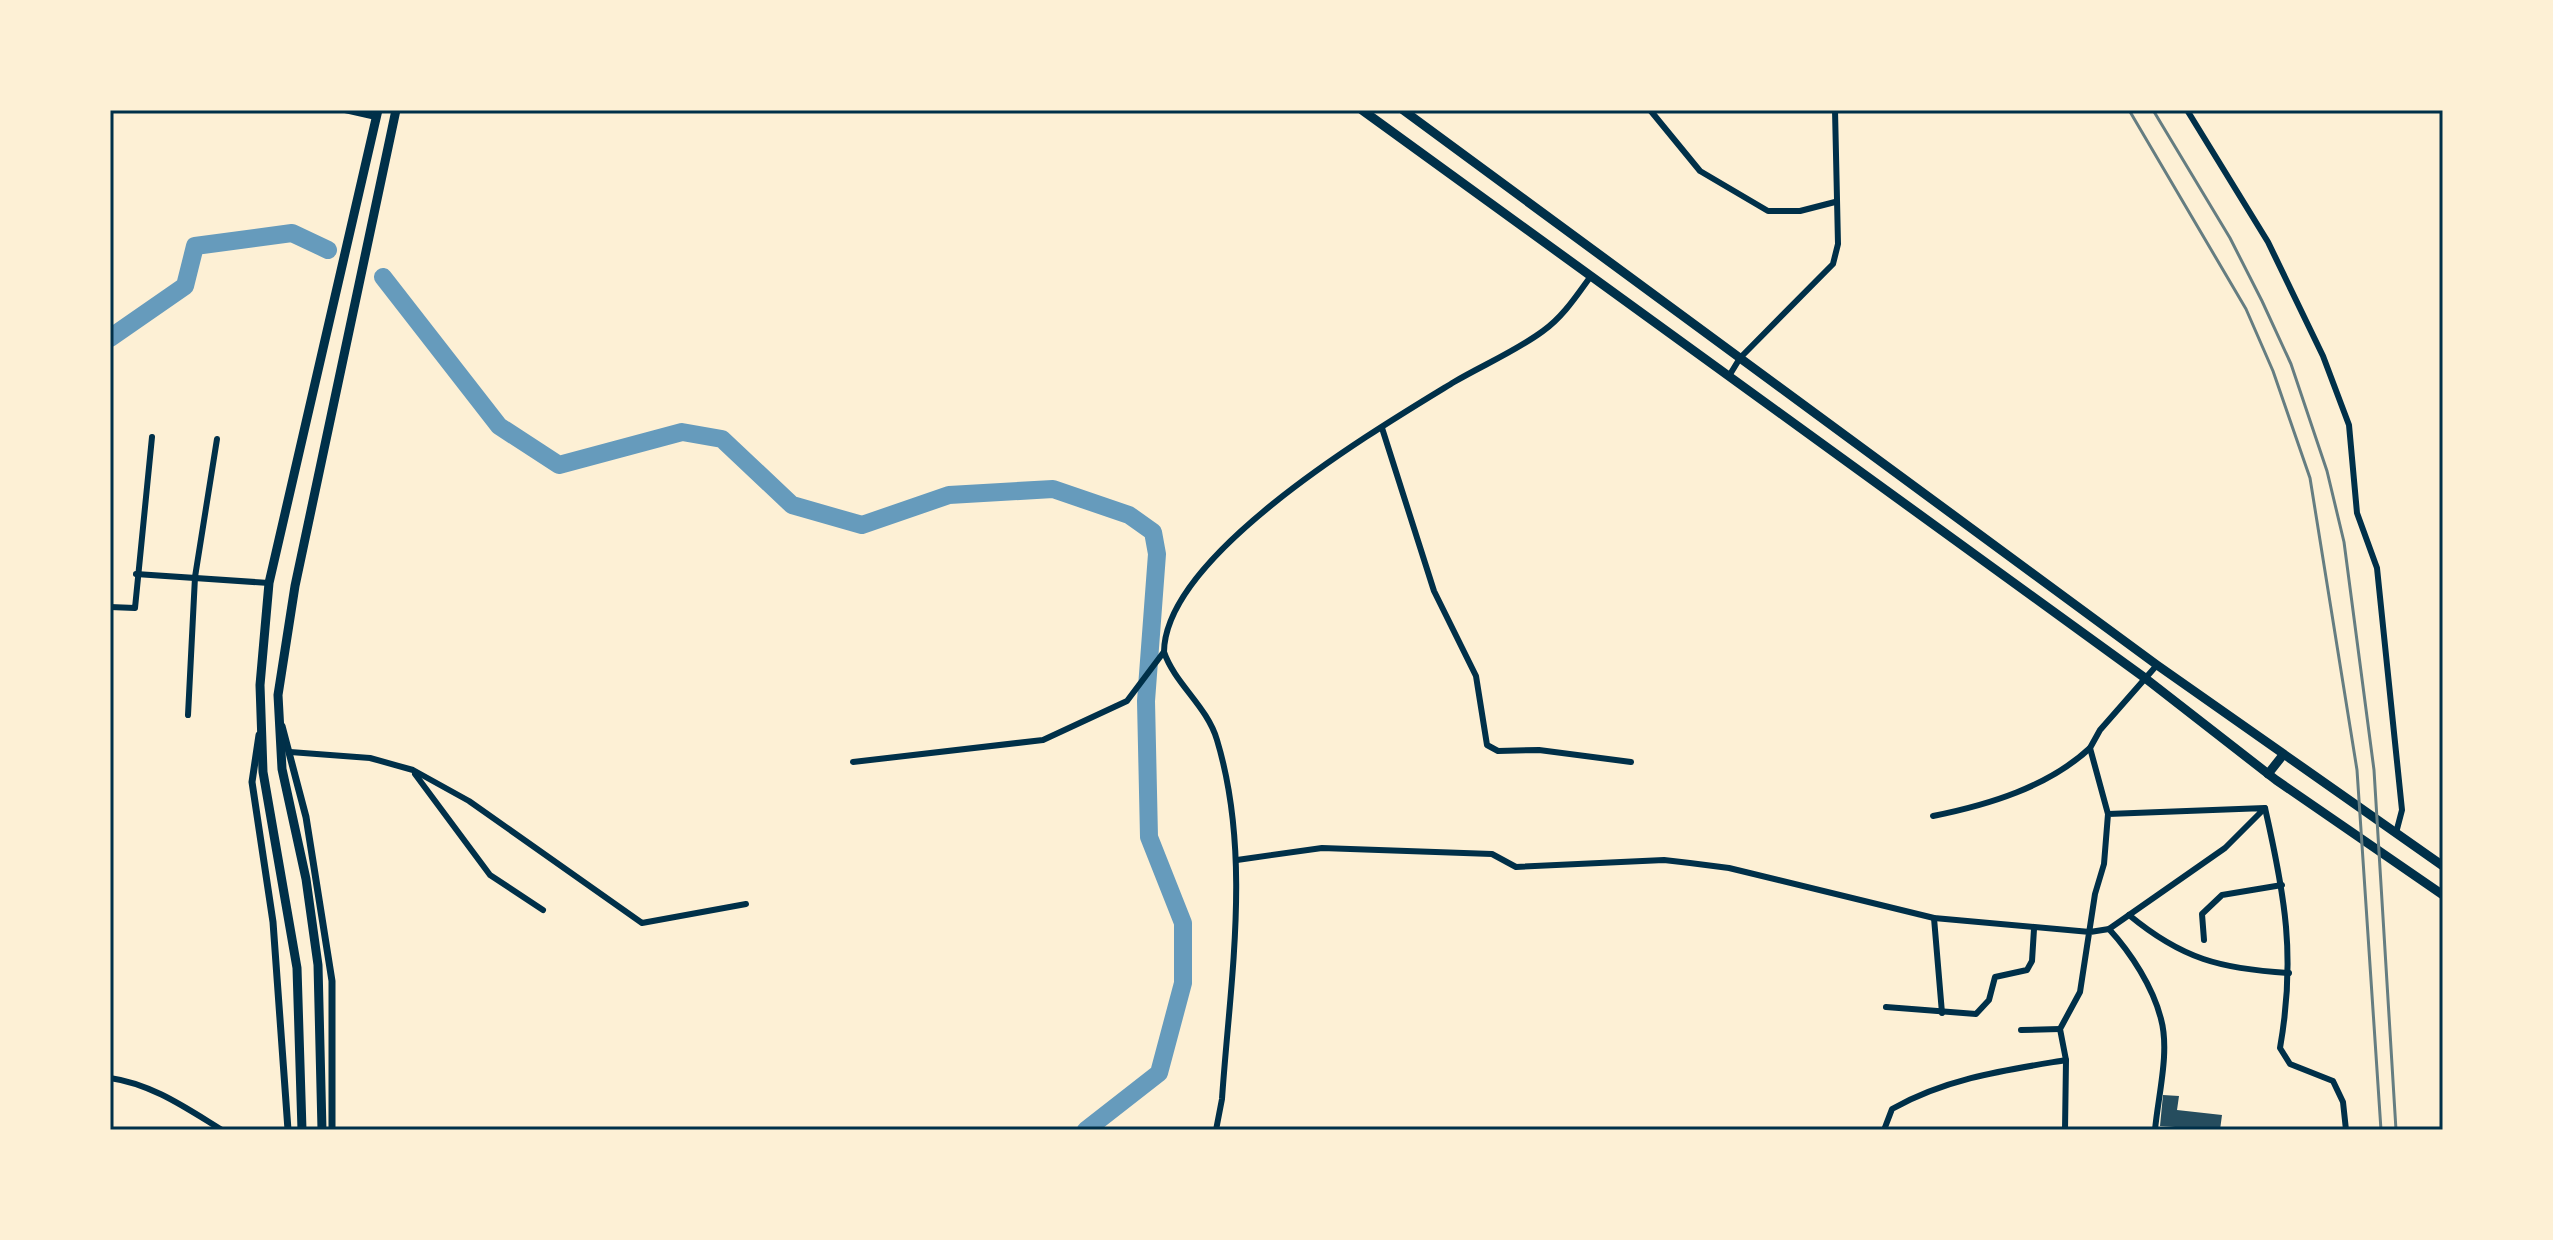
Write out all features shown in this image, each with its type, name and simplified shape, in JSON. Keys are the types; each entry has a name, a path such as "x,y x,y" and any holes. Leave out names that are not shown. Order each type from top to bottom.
{"highway":[{"path":"322,1130 318,965 306,879 282,769 278,695 295,586 396,110"},
{"path":"1362,110 2145,678 2268,774 2443,895"},
{"path":"1403,110 2157,665 2443,866"},
{"path":"302,1130 297,968 263,772 260,685 269,583 377,113"},
{"path":"2268,774 2283,755"}],"street":[{"path":"345,110 377,113"},
{"path":"1650,110 1700,171 1768,211 1800,211 1835,202"},
{"path":"1729,376 1740,358 1833,264 1838,244 1835,110"},
{"path":"2187,110 2268,242 2323,356 2349,425 2357,513 2377,568 2402,810 2396,833"},
{"path":"853,762 1043,740 1127,701 1164,652 1170,619 1181,598 1240,530 1305,480 1382,428 1544,331 1591,276"},
{"path":"1382,428 1434,591 1476,676 1487,745 1498,751 1539,750 1631,762"},
{"path":"110,607 135,608 152,437"},
{"path":"188,715 195,577 217,439"},
{"path":"136,574 269,583"},
{"path":"1164,652 1203,709 1216,736 1227,777 1237,860 1222,1099 1216,1130"},
{"path":"1933,816 2017,792 2078,759 2157,665"},
{"path":"280,720 306,817 332,981 332,1130"},
{"path":"261,725 252,782 273,922 288,1130"},
{"path":"2065,1130 2066,1060 2060,1029 2080,992 2095,894 2104,864 2108,814 2090,748"},
{"path":"290,752 370,758 413,770 469,801 642,923 746,904"},
{"path":"413,770 490,875 543,910"},
{"path":"1237,860 1322,848 1492,854 1516,867 1664,860 1729,868 1934,918 2090,932 2109,929 2225,848 2265,808"},
{"path":"2108,814 2265,808"},
{"path":"2265,808 2282,885 2289,973 2289,999 2280,1048 2290,1064 2333,1081 2343,1102 2346,1130"},
{"path":"2204,940 2202,914 2222,895 2282,885"},
{"path":"2129,915 2160,940 2229,968 2289,973"},
{"path":"1934,918 1942,1013"},
{"path":"1886,1007 1976,1014 1989,1000 1995,977 2027,970 2032,961 2034,929"},
{"path":"2109,929 2127,948 2161,1019 2164,1041 2155,1130"},
{"path":"2021,1030 2060,1029"},
{"path":"1884,1130 1892,1109 1912,1098 1971,1076 2066,1060"},
{"path":"110,1078 136,1082 162,1094 222,1130"}],"building":[{"path":"2163,1095 2179,1096 2177,1110 2222,1115 2220,1130 2160,1126"}],"waterway":[{"path":"110,338 185,286 195,246 292,233 328,250"},
{"path":"383,277 499,426 559,465 682,432 722,439 792,505 862,525 949,495 1053,489 1129,515 1153,532 1157,554 1146,701 1149,837 1183,923 1183,983 1159,1073 1086,1130"}],"railway":[{"path":"2129,110 2246,309 2273,371 2310,478 2357,770 2381,1130"},
{"path":"2153,110 2230,238 2291,364 2327,471 2344,542 2374,770 2396,1130"}]}
